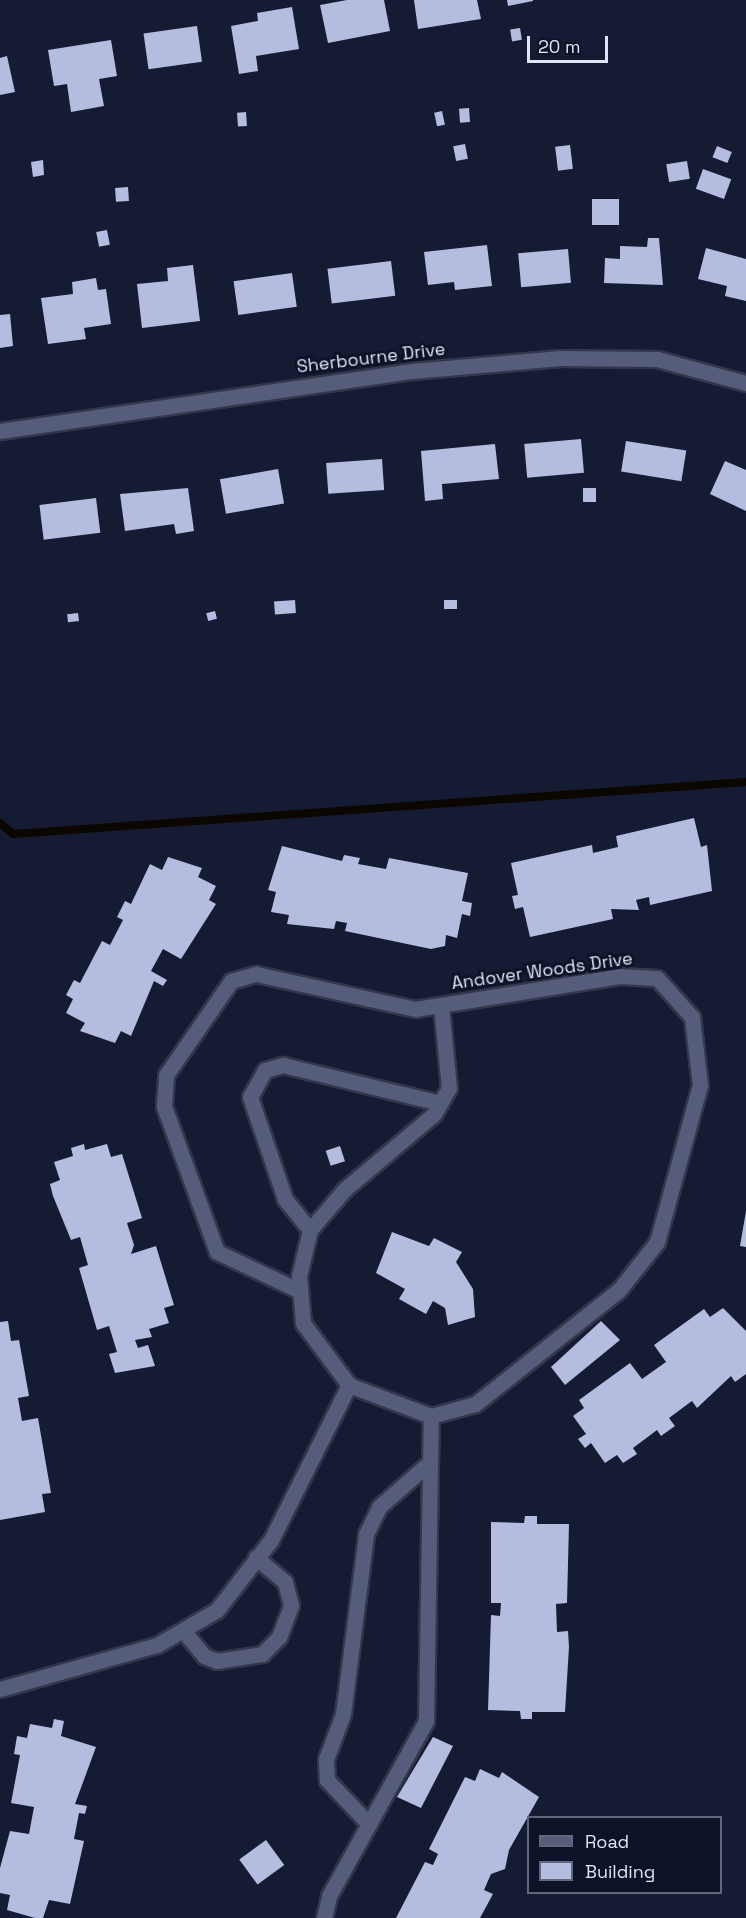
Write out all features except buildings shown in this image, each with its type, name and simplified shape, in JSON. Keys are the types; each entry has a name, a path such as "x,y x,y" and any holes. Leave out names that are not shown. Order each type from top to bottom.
{"street":[{"name":"Sherbourne Drive","path":"0,431 412,371 560,358 657,359 746,383"},
{"path":"300,1291 217,1252 164,1106 166,1075 231,981 256,974 415,1009 441,1005"},
{"name":"Andover Woods Drive","path":"310,1230 345,1189 434,1114 448,1088 441,1005 620,976 657,978 692,1017 700,1084 657,1242 619,1290 475,1404 431,1416"},
{"path":"324,1918 329,1896 426,1721 431,1416 349,1385 303,1323 300,1291 310,1230 285,1199 250,1097 265,1070 283,1065 440,1103"},
{"path":"0,1689 72,1664 147,1648 185,1633 217,1610 256,1558 349,1385"},
{"path":"369,1824 327,1780 326,1759 343,1714 366,1534 379,1507 430,1462"},
{"path":"185,1633 204,1656 217,1661 262,1654 279,1637 291,1605 285,1582 256,1558"}],"waterway":[{"path":"0,823 13,834 746,782"}]}
